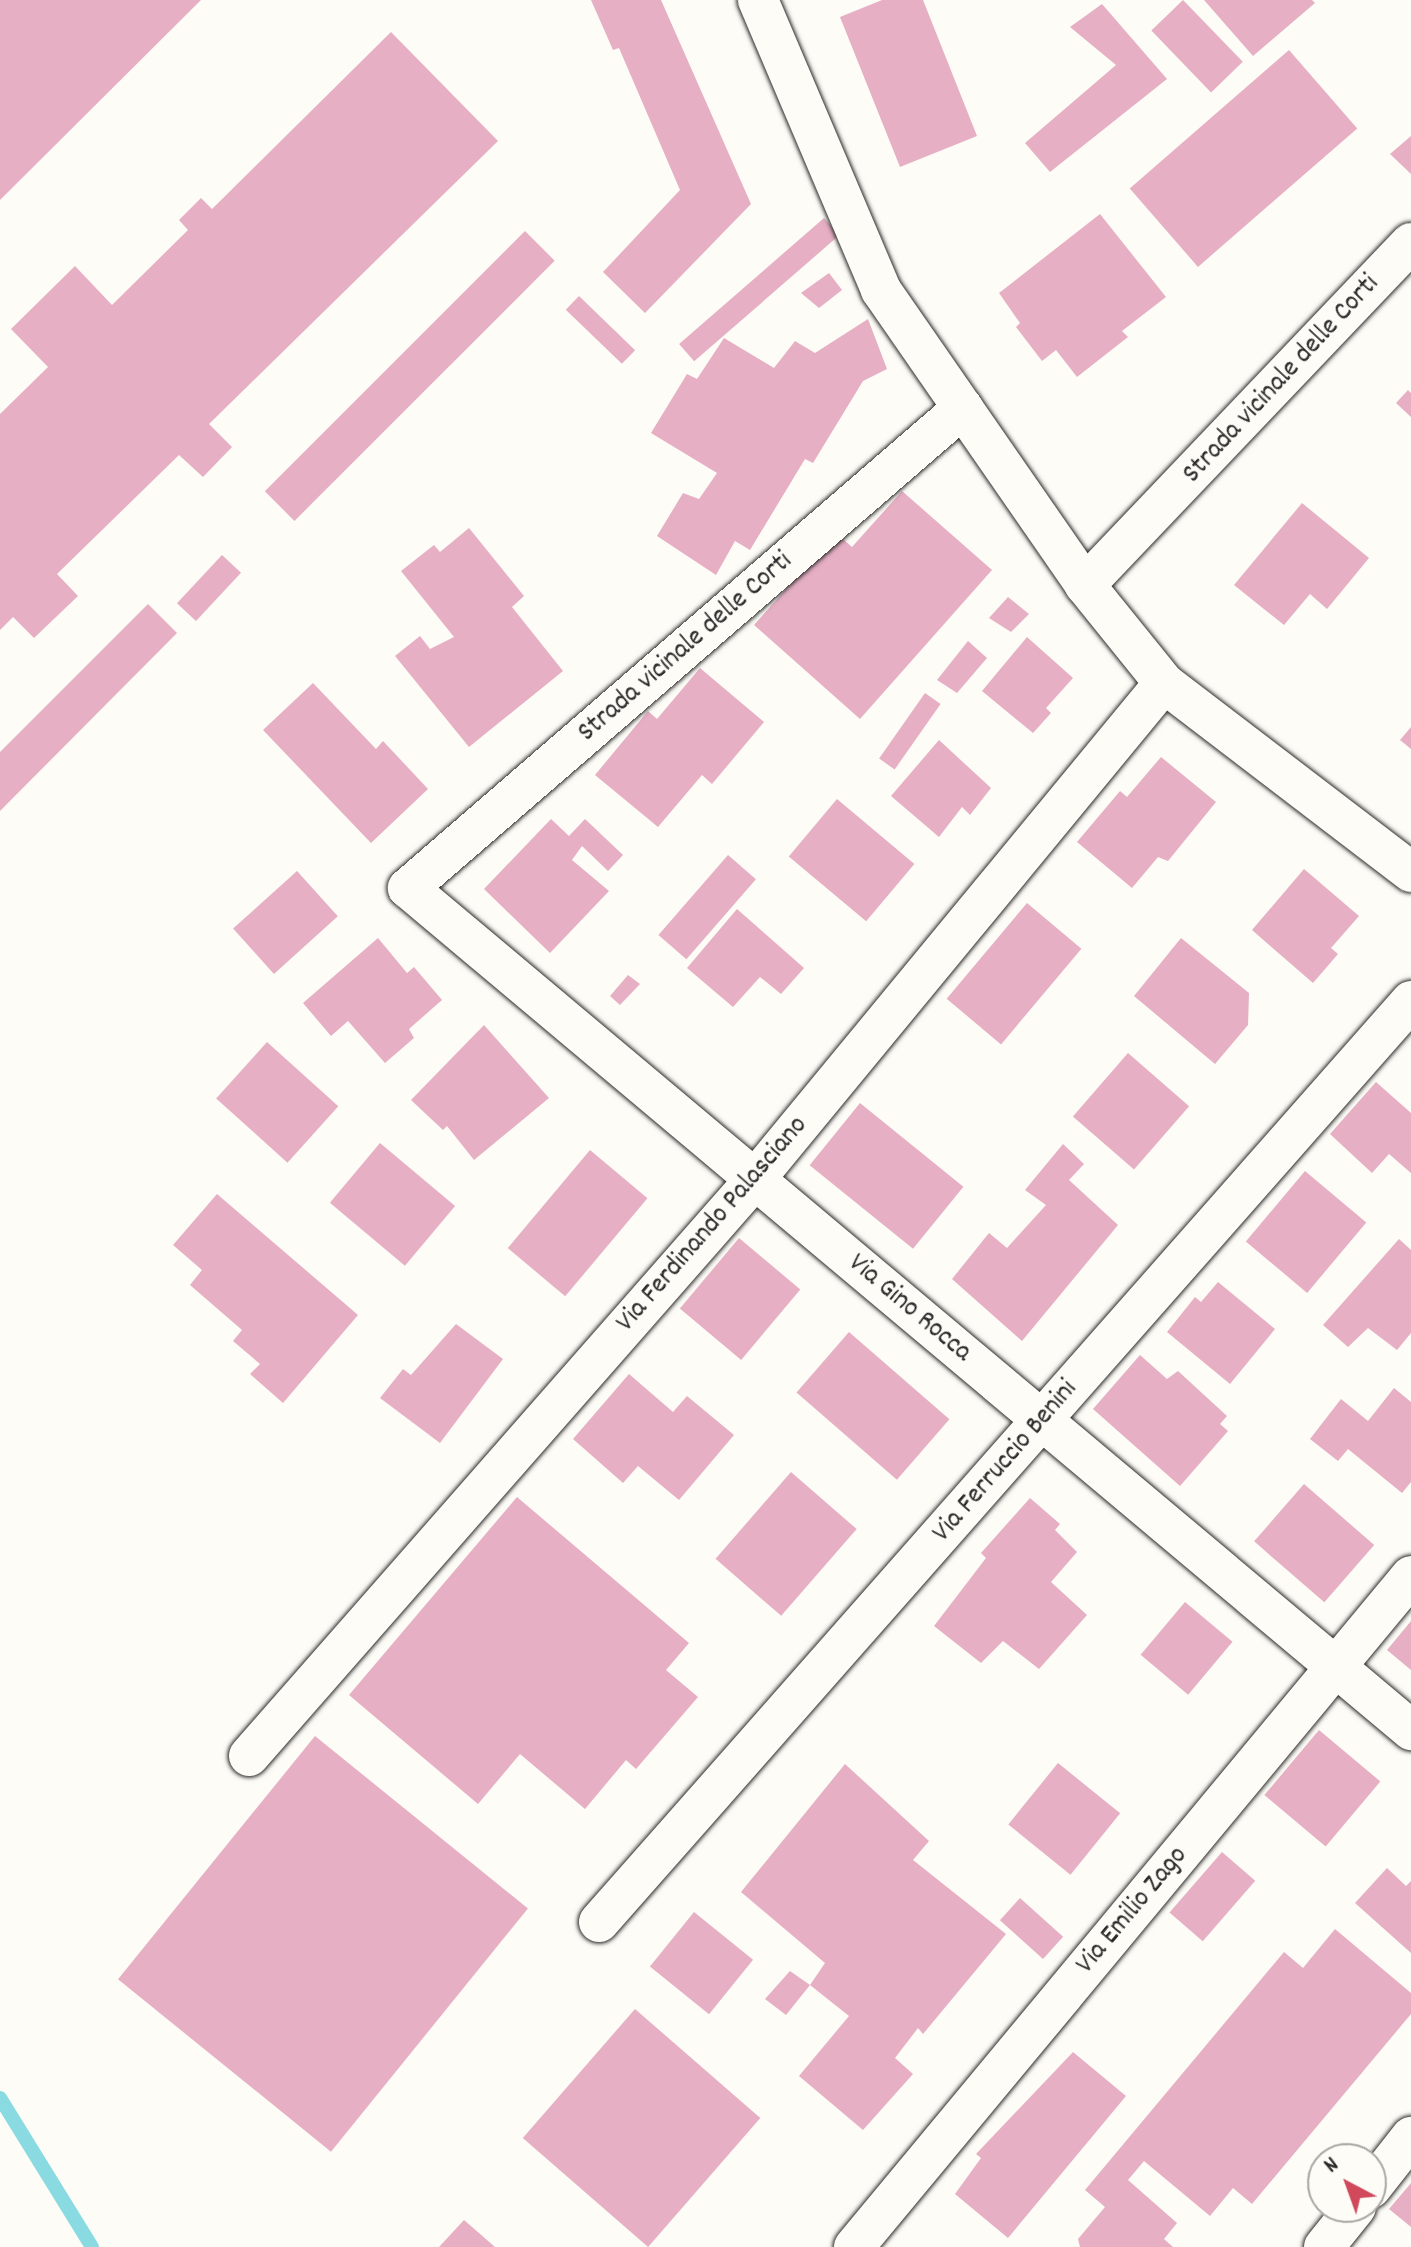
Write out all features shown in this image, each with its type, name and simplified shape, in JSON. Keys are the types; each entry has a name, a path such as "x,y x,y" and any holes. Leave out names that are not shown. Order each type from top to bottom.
{"street":[{"path":"758,0 881,290 1085,585 1164,683 1411,872"},
{"name":"Strada vicinale delle Corti","path":"1085,585 1411,243"},
{"name":"Strada vicinale delle Corti","path":"408,888 963,408"},
{"name":"Via Ferdinando Palasciano","path":"249,1756 756,1178 1164,683"},
{"name":"Via Gino Rocca","path":"408,888 1411,1730"},
{"name":"Via Ferruccio Benini","path":"599,1922 1411,1001"},
{"name":"Via Emilio Zago","path":"854,2247 1411,1576"},
{"path":"1387,2168 1411,2137"},
{"path":"1324,2247 1343,2223"}],"building":[{"path":"0,0 201,0 0,200"},
{"path":"591,0 661,0 751,204 645,313 603,272 680,190 619,48 613,50"},
{"path":"882,0 923,0 977,136 900,167 840,17"},
{"path":"1183,0 1243,62 1211,92 1151,31"},
{"path":"1204,0 1312,0 1315,3 1253,56"},
{"path":"1102,4 1167,79 1050,172 1025,143 1116,65 1070,27"},
{"path":"391,32 498,141 209,424 232,447 203,477 179,455 57,574 78,596 34,638 13,617 0,630 0,414 48,367 11,329 75,266 112,305 188,230 179,220 201,198 212,209"},
{"path":"1289,50 1357,128 1198,267 1130,188"},
{"path":"1411,136 1411,174 1390,154"},
{"path":"1100,214 1166,297 1122,331 1128,337 1077,377 1056,350 1042,361 1016,327 1020,323 999,293"},
{"path":"824,218 839,235 694,361 679,344"},
{"path":"525,231 555,261 294,521 265,491"},
{"path":"829,273 842,290 819,308 801,293"},
{"path":"579,296 635,350 622,364 566,310"},
{"path":"868,319 887,369 863,381 813,463 805,459 750,550 735,541 716,575 657,536 683,493 699,499 717,473 651,433 687,374 697,379 724,338 774,368 795,341 815,353"},
{"path":"1408,390 1411,393 1411,417 1396,403"},
{"path":"902,491 992,570 860,719 754,625 836,533 852,547"},
{"path":"1302,503 1369,558 1327,609 1310,594 1284,625 1234,585"},
{"path":"469,528 524,596 512,607 563,671 469,747 395,656 420,636 430,649 454,637 401,571 434,545 440,552"},
{"path":"222,555 241,573 196,621 177,603"},
{"path":"1008,597 1029,614 1011,632 989,618"},
{"path":"148,604 177,633 0,811 0,752"},
{"path":"1027,637 1073,678 1046,708 1051,713 1033,733 982,691"},
{"path":"968,641 987,658 957,693 937,680"},
{"path":"700,668 764,722 712,784 702,775 658,827 595,775 648,711 657,719"},
{"path":"313,683 376,749 383,741 428,789 371,843 263,730"},
{"path":"925,693 941,704 895,769 879,759"},
{"path":"1411,727 1411,749 1400,740"},
{"path":"939,740 991,788 970,815 962,807 939,837 891,796"},
{"path":"1161,757 1216,802 1168,861 1158,857 1132,888 1077,842 1120,791 1127,797"},
{"path":"837,799 914,864 866,921 789,856"},
{"path":"551,819 569,836 585,819 623,855 608,871 582,846 572,860 609,891 550,953 484,889"},
{"path":"728,855 756,879 686,959 658,935"},
{"path":"1304,869 1359,916 1331,948 1338,954 1313,983 1252,930"},
{"path":"297,871 338,916 274,974 233,929"},
{"path":"1027,903 1081,949 1001,1044 947,999"},
{"path":"737,909 804,968 781,994 760,977 733,1007 687,968"},
{"path":"378,938 407,973 414,967 442,1000 409,1029 414,1038 385,1063 348,1021 331,1036 303,1003"},
{"path":"1181,938 1249,993 1248,1025 1215,1064 1134,996"},
{"path":"628,975 640,984 620,1005 610,996"},
{"path":"484,1025 549,1098 474,1160 447,1126 443,1130 411,1100"},
{"path":"267,1042 338,1106 287,1163 216,1098"},
{"path":"1128,1053 1189,1106 1134,1170 1073,1116"},
{"path":"1376,1082 1411,1113 1411,1173 1389,1154 1372,1173 1330,1134"},
{"path":"860,1103 963,1187 913,1249 810,1165"},
{"path":"380,1143 455,1206 405,1266 330,1203"},
{"path":"1063,1144 1084,1164 1069,1180 1118,1225 1022,1341 952,1279 989,1233 1007,1248 1046,1205 1025,1190"},
{"path":"590,1150 647,1198 565,1296 508,1248"},
{"path":"1305,1171 1366,1222 1307,1293 1246,1241"},
{"path":"217,1194 358,1315 283,1403 250,1374 260,1364 233,1341 242,1330 190,1285 202,1270 173,1245"},
{"path":"739,1238 800,1289 741,1360 680,1308"},
{"path":"1399,1239 1411,1250 1411,1333 1397,1350 1368,1328 1348,1347 1323,1325"},
{"path":"1218,1282 1275,1329 1230,1384 1167,1332 1195,1297 1201,1302"},
{"path":"456,1324 503,1359 440,1443 380,1398 403,1369 411,1375"},
{"path":"849,1332 949,1419 897,1480 797,1392"},
{"path":"1140,1355 1167,1379 1178,1371 1227,1416 1220,1424 1228,1431 1180,1486 1093,1409"},
{"path":"629,1374 673,1412 687,1396 734,1435 679,1500 638,1466 623,1483 573,1439"},
{"path":"1394,1388 1411,1402 1411,1482 1402,1493 1348,1449 1338,1461 1310,1439 1341,1399 1368,1421"},
{"path":"791,1472 857,1529 781,1616 716,1559"},
{"path":"1304,1484 1374,1545 1324,1602 1254,1541"},
{"path":"517,1497 689,1643 666,1670 698,1697 636,1769 626,1760 585,1809 520,1754 478,1804 349,1695"},
{"path":"1030,1498 1060,1524 1055,1530 1077,1552 1051,1582 1087,1615 1039,1669 1003,1641 981,1663 934,1626 986,1558 981,1553"},
{"path":"1185,1602 1232,1642 1188,1695 1141,1655"},
{"path":"1411,1621 1411,1670 1387,1650"},
{"path":"1319,1730 1380,1781 1326,1847 1264,1795"},
{"path":"315,1736 528,1908 331,2152 118,1979"},
{"path":"1058,1763 1120,1813 1070,1875 1008,1824"},
{"path":"845,1764 929,1841 913,1860 1006,1934 923,2034 918,2028 895,2058 913,2074 863,2130 799,2076 849,2016 810,1985 825,1963 741,1892"},
{"path":"1222,1852 1255,1881 1203,1941 1170,1912"},
{"path":"1387,1868 1406,1886 1411,1881 1411,1953 1355,1903"},
{"path":"1020,1898 1063,1937 1043,1959 1000,1920"},
{"path":"694,1912 753,1960 709,2014 650,1966"},
{"path":"1335,1929 1411,1993 1411,2014 1252,2204 1233,2188 1210,2216 1144,2161 1128,2180 1177,2223 1164,2239 1173,2247 1080,2247 1078,2239 1105,2207 1085,2190 1284,1952 1303,1968"},
{"path":"790,1971 810,1985 786,2015 765,1999"},
{"path":"635,2009 760,2118 648,2247 523,2138"},
{"path":"1073,2052 1126,2096 1008,2238 955,2194 981,2158 976,2154"},
{"path":"1411,2183 1411,2227 1389,2209"},
{"path":"464,2220 495,2247 439,2247"}],"waterway":[{"path":"0,2098 92,2247"}]}
